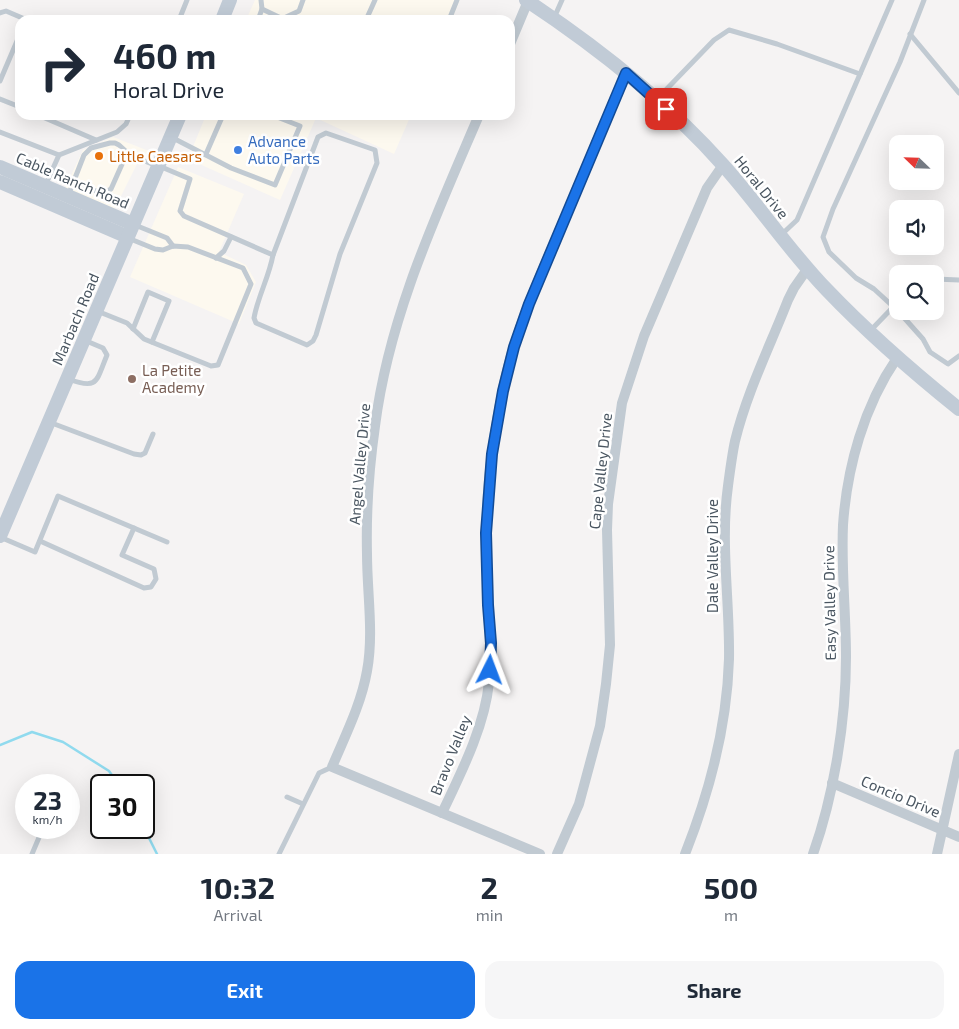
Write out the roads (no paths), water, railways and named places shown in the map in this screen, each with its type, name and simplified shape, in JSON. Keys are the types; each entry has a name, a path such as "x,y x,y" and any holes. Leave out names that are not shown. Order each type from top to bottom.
{"street":[{"path":"224,15 230,0"},
{"path":"515,31 527,1"},
{"name":"Horal Drive","path":"527,1 603,54 656,100 723,165 826,289 897,358 959,409"},
{"name":"Bravo Valley","path":"442,813 462,772 474,740 489,683 491,643 486,533 492,454 503,391 514,347 529,304 626,73"},
{"name":"Marbach Road","path":"0,536 178,120"},
{"name":"Angel Valley Drive","path":"332,767 354,716 367,672 370,628 367,552 370,466 383,380 397,320 415,266 477,120"},
{"name":"Cape Valley Drive","path":"557,854 579,804 600,726 610,645 608,504 622,403 648,327 707,188 723,165"},
{"name":"Cable Ranch Road","path":"0,167 133,224"},
{"name":"Cable Ranch Road","path":"0,182 128,237"},
{"name":"Dale Valley Drive","path":"686,854 705,800 721,739 729,658 725,546 728,487 735,441 751,392 788,300 808,268"},
{"name":"Easy Valley Drive","path":"813,854 832,783 841,733 846,659 843,525 847,490 860,435 875,396 897,358"},
{"path":"937,854 959,754"},
{"path":"332,767 540,854"},
{"name":"Concio Drive","path":"832,783 959,837"}],"lane":[{"path":"181,15 187,0"},
{"path":"260,15 262,10 261,0"},
{"path":"291,15 299,10 303,0"},
{"path":"368,15 375,0"},
{"path":"451,15 458,0"},
{"path":"554,19 562,0"},
{"path":"780,235 797,220 892,0"},
{"path":"889,301 856,278 828,252 823,237 833,209 900,62 924,0"},
{"path":"262,10 274,15"},
{"path":"0,14 6,11 15,15"},
{"path":"656,100 714,40 729,30 777,44 860,74"},
{"path":"910,34 959,93"},
{"path":"0,81 15,46"},
{"path":"0,99 15,105"},
{"path":"50,120 96,140"},
{"path":"0,132 59,155 122,129 128,120"},
{"path":"206,154 221,120"},
{"path":"171,137 231,168 275,185 300,126 285,120"},
{"path":"326,133 375,150 377,163 340,254 316,336 307,345 256,322 254,318 256,306 271,267 273,255 318,137 326,133"},
{"path":"68,196 84,154 91,148 115,143 127,153 190,179 180,205 180,211 184,216 273,255"},
{"path":"74,181 99,192 108,191 111,189 127,153"},
{"path":"45,186 59,155"},
{"path":"133,224 167,238 173,246"},
{"path":"216,258 224,251 231,236"},
{"path":"97,310 127,323 144,339 211,366 218,364 251,284 243,268 188,247 173,246 163,250 155,249 128,237"},
{"path":"944,279 959,280"},
{"path":"133,328 148,292 169,301 152,342"},
{"path":"870,331 889,315"},
{"path":"907,320 923,339 930,352 948,364 959,356"},
{"path":"67,379 84,384 90,384 97,379 107,355 103,348 84,340"},
{"path":"49,421 141,455 145,453 153,434"},
{"path":"0,536 35,552 58,496 167,542"},
{"path":"40,540 144,588 151,587 156,578 154,569 122,555 134,528"},
{"path":"279,854 319,773 332,767"},
{"path":"287,798 303,804"},
{"path":"32,854 38,839"}],"waterway":[{"path":"0,745 32,732 63,742 111,774"},
{"path":"150,839 157,854"}],"place":[{"name":"Advance Auto Parts","path":"238,150"},
{"name":"Little Caesars","path":"99,156"},
{"name":"La Petite Academy","path":"132,379"}]}
